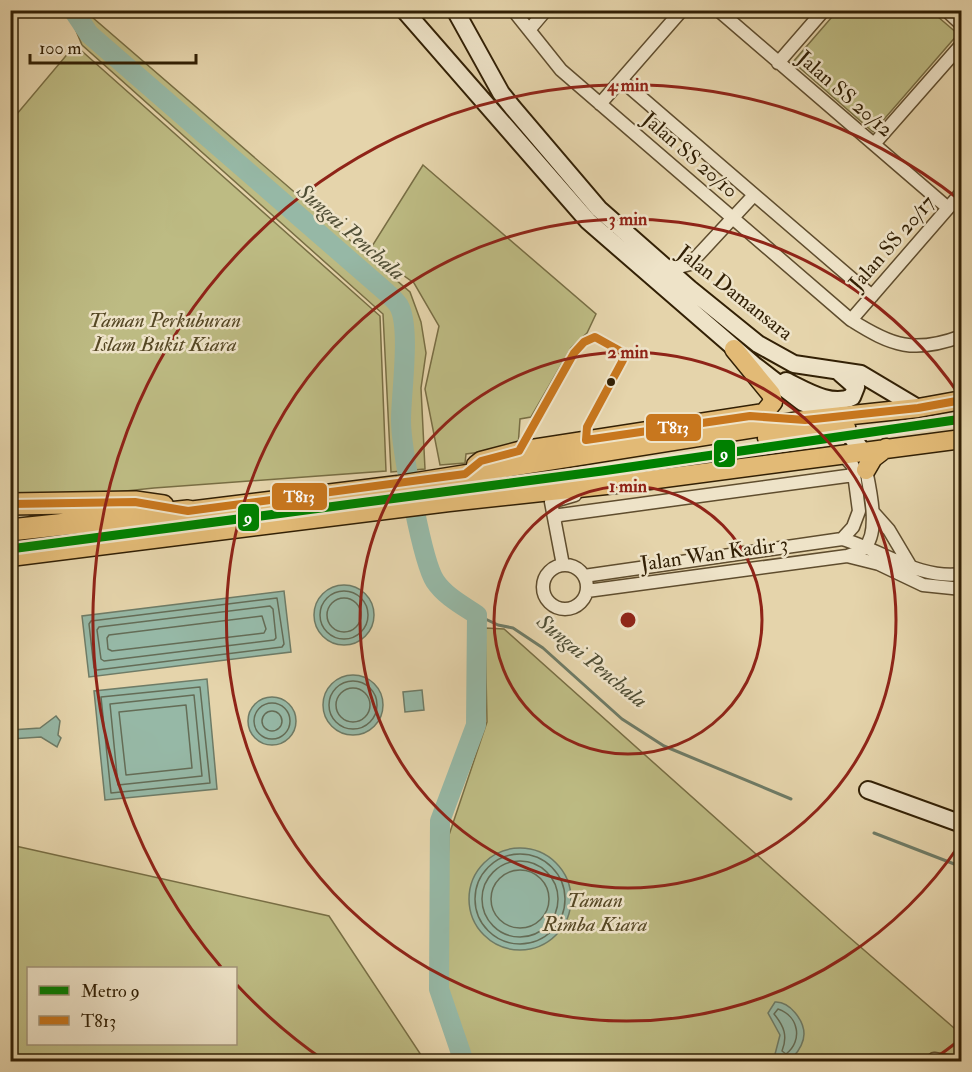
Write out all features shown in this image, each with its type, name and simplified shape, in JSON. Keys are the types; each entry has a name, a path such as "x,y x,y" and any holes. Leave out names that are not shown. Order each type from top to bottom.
{"highway":[{"path":"10,504 135,502 188,511"},
{"path":"10,530 188,511"}],"main road":[{"name":"Jalan Damansara","path":"404,10 588,221 754,365 801,402 841,422"},
{"path":"416,10 441,40 456,67"},
{"name":"Jalan Damansara","path":"456,14 513,108 599,209 690,289 775,355 794,364 840,373 861,374 918,408"},
{"path":"465,474 481,461 519,451 764,413 773,402 771,394 734,349"},
{"path":"754,365 809,392 826,398 846,400 852,397 856,387 840,373"},
{"name":"Jalan Damansara","path":"188,511 398,485 804,420 841,422 962,400"},
{"path":"750,416 804,420"},
{"path":"608,453 686,448 841,422 863,452"},
{"path":"10,557 398,508 599,486 962,439"},
{"path":"860,473 878,453 888,447"},
{"path":"868,790 962,824"}],"street":[{"name":"Jalan SS 20/10","path":"513,10 561,70 851,320 896,345 910,347 930,345 962,336"},
{"path":"529,30 546,10"},
{"path":"600,104 682,10"},
{"name":"Jalan SS 20/12","path":"718,10 948,208"},
{"path":"778,63 824,10"},
{"path":"946,10 962,24"},
{"path":"874,144 962,44"},
{"name":"Jalan SS 20/10","path":"621,80 872,297"},
{"name":"Jalan SS 20/17","path":"851,320 962,192"},
{"path":"664,266 679,267 690,264 754,195"},
{"path":"690,264 690,289"},
{"path":"842,539 853,527 859,511 863,452"},
{"path":"830,455 849,460 860,473 873,512 889,530 912,568"},
{"path":"555,518 560,515 860,473"},
{"path":"563,565 551,502 599,486"},
{"path":"867,546 873,512"},
{"name":"Jalan Wan Kadir 3","path":"584,576 842,539 867,546 912,568 930,574 962,574"},
{"name":"Jalan Wan Kadir 3","path":"587,591 847,556 867,546"},
{"name":"Jalan Wan Kadir 3","path":"847,556 879,564 923,585 962,589"},
{"path":"563,565 573,566 584,576 587,591 581,603 568,609 554,607 549,603 543,590 545,576 563,565"},
{"path":"931,1062 934,1059 952,1062"}],"green space":[{"path":"838,10 931,11 958,34 873,132 793,62"},
{"path":"80,11 85,11 410,292 421,322 426,353 421,388 425,469 391,472 383,314 82,45 72,21"},
{"name":"Taman Perkuburan Islam Bukit Kiara","path":"75,45 380,316 386,471 154,488 11,503 11,121"},
{"path":"423,165 596,314 587,333 571,348 531,417 520,419 518,447 466,454 465,463 440,465 425,389 439,326 414,283 369,251"},
{"name":"Taman Rimba Kiara","path":"485,628 504,629 842,931 961,1034 961,1061 470,1061 443,985 449,835 487,722"},
{"path":"11,845 329,916 425,1061 11,1061"}],"water":[{"path":"338,585 350,585 361,590 369,598 374,615 372,627 361,640 350,645 338,645 327,640 319,632 314,621 314,609 319,598 327,590"},
{"path":"284,591 291,652 89,677 82,616"},
{"path":"347,675 359,675 370,680 378,688 383,705 381,717 370,730 359,735 347,735 336,730 328,722 323,711 323,699 328,688 336,680"},
{"path":"207,679 217,789 105,800 94,691"},
{"path":"422,690 424,710 405,712 403,692"},
{"path":"272,697 289,704 296,721 289,738 272,745 255,738 248,721 255,704"},
{"path":"56,716 60,721 58,735 61,738 57,747 41,737 11,739 11,730 40,728"},
{"path":"520,848 549,856 563,870 571,899 563,928 549,942 520,950 491,942 477,928 469,899 477,870 491,856"},
{"path":"775,1002 791,1008 802,1023 804,1034 798,1051 784,1061 774,1058 780,1035 768,1013"}],"waterway":[{"name":"Sungai Penchala","path":"73,10 89,34 395,300 403,316 405,345 402,434 408,477 424,551 439,586 454,600 477,615 476,725 440,821 439,989 464,1062"},
{"name":"Sungai Penchala","path":"477,615 498,625 513,628 543,648 622,719 664,746 791,799"},
{"name":"Sungai Penchala","path":"874,833 962,867"}],"metro line":[{"name":"9","path":"10,549 602,471 962,419"}],"transit line":[{"name":"T813","path":"10,504 135,502 188,511 465,474 481,461 519,451 574,353 584,342 595,337 622,352 623,360 587,427 586,440 750,416 805,420 918,408 962,400"}]}
